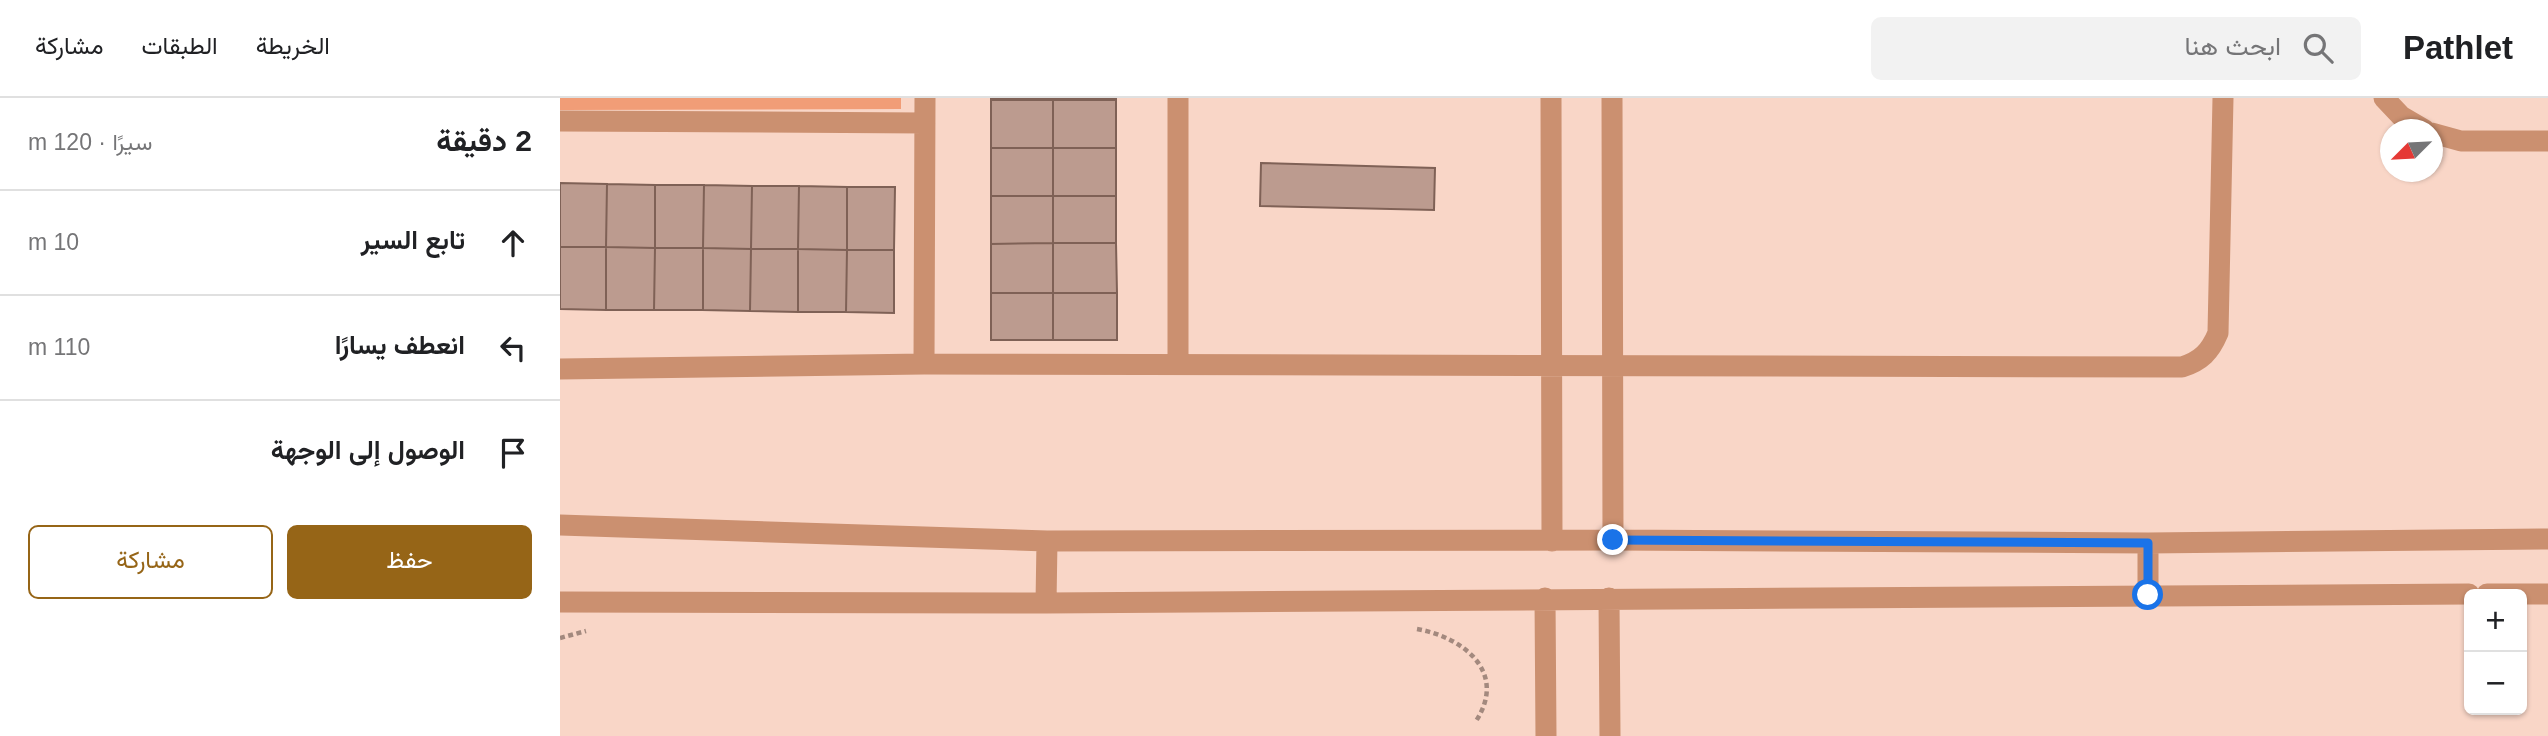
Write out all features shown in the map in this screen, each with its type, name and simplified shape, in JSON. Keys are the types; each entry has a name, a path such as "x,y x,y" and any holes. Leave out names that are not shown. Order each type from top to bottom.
{"street":[{"path":"924,364 925,98"},
{"path":"1178,98 1178,364"},
{"path":"1550,98 1552,541"},
{"path":"1612,98 1613,540"},
{"path":"560,369 924,364 2182,367 2195,363 2205,355 2213,345 2220,320 2223,98"},
{"path":"2384,98 2406,119"},
{"path":"560,121 925,123"},
{"path":"2443,136 2462,141 2548,141"},
{"path":"560,525 1047,541 2148,543 2548,539"},
{"path":"1046,603 1047,541"},
{"path":"2148,543 2148,595"},
{"path":"560,602 1046,603 2464,594"},
{"path":"2527,594 2548,594"},
{"path":"1545,598 1546,736"},
{"path":"1609,598 1610,736"}],"path":[{"path":"1403,629 1432,632 1452,639 1471,653 1483,673 1487,698 1476,721"},
{"path":"560,638 575,633 597,631"}],"shaded area":[{"path":"560,98 901,98 901,109 560,110"}],"building":[{"path":"1053,98 1053,100 991,100"},
{"path":"1116,98 1116,100 1053,100"},
{"path":"991,100 1053,100 1053,148 991,148"},
{"path":"1053,100 1116,100 1116,148 1053,148"},
{"path":"991,148 1053,148 1053,196 991,196"},
{"path":"1053,148 1116,148 1116,196 1053,196"},
{"path":"1261,163 1435,168 1434,210 1260,206"},
{"path":"560,183 607,184 606,247 560,247"},
{"path":"607,184 655,185 655,248 606,247"},
{"path":"655,185 704,185 703,248 655,248"},
{"path":"704,185 752,186 751,249 703,248"},
{"path":"752,186 799,186 798,249 751,249"},
{"path":"799,186 847,187 847,250 798,249"},
{"path":"847,187 895,187 894,250 847,250"},
{"path":"991,196 1053,196 1053,243 991,244"},
{"path":"1053,196 1116,196 1116,243 1053,243"},
{"path":"1053,243 1116,243 1117,293 1053,293"},
{"path":"1053,243 1053,293 991,293 991,244"},
{"path":"560,247 606,247 606,310 560,309"},
{"path":"606,247 655,248 654,310 606,310"},
{"path":"655,248 703,248 703,310 654,310"},
{"path":"703,248 751,249 750,311 703,310"},
{"path":"751,249 798,249 798,312 750,311"},
{"path":"798,249 847,250 846,312 798,312"},
{"path":"847,250 894,250 894,313 846,312"},
{"path":"991,293 1053,293 1053,340 991,340"},
{"path":"1053,293 1117,293 1117,340 1053,340"}],"route":[{"path":"1613,540 2148,543 2148,595"}]}
